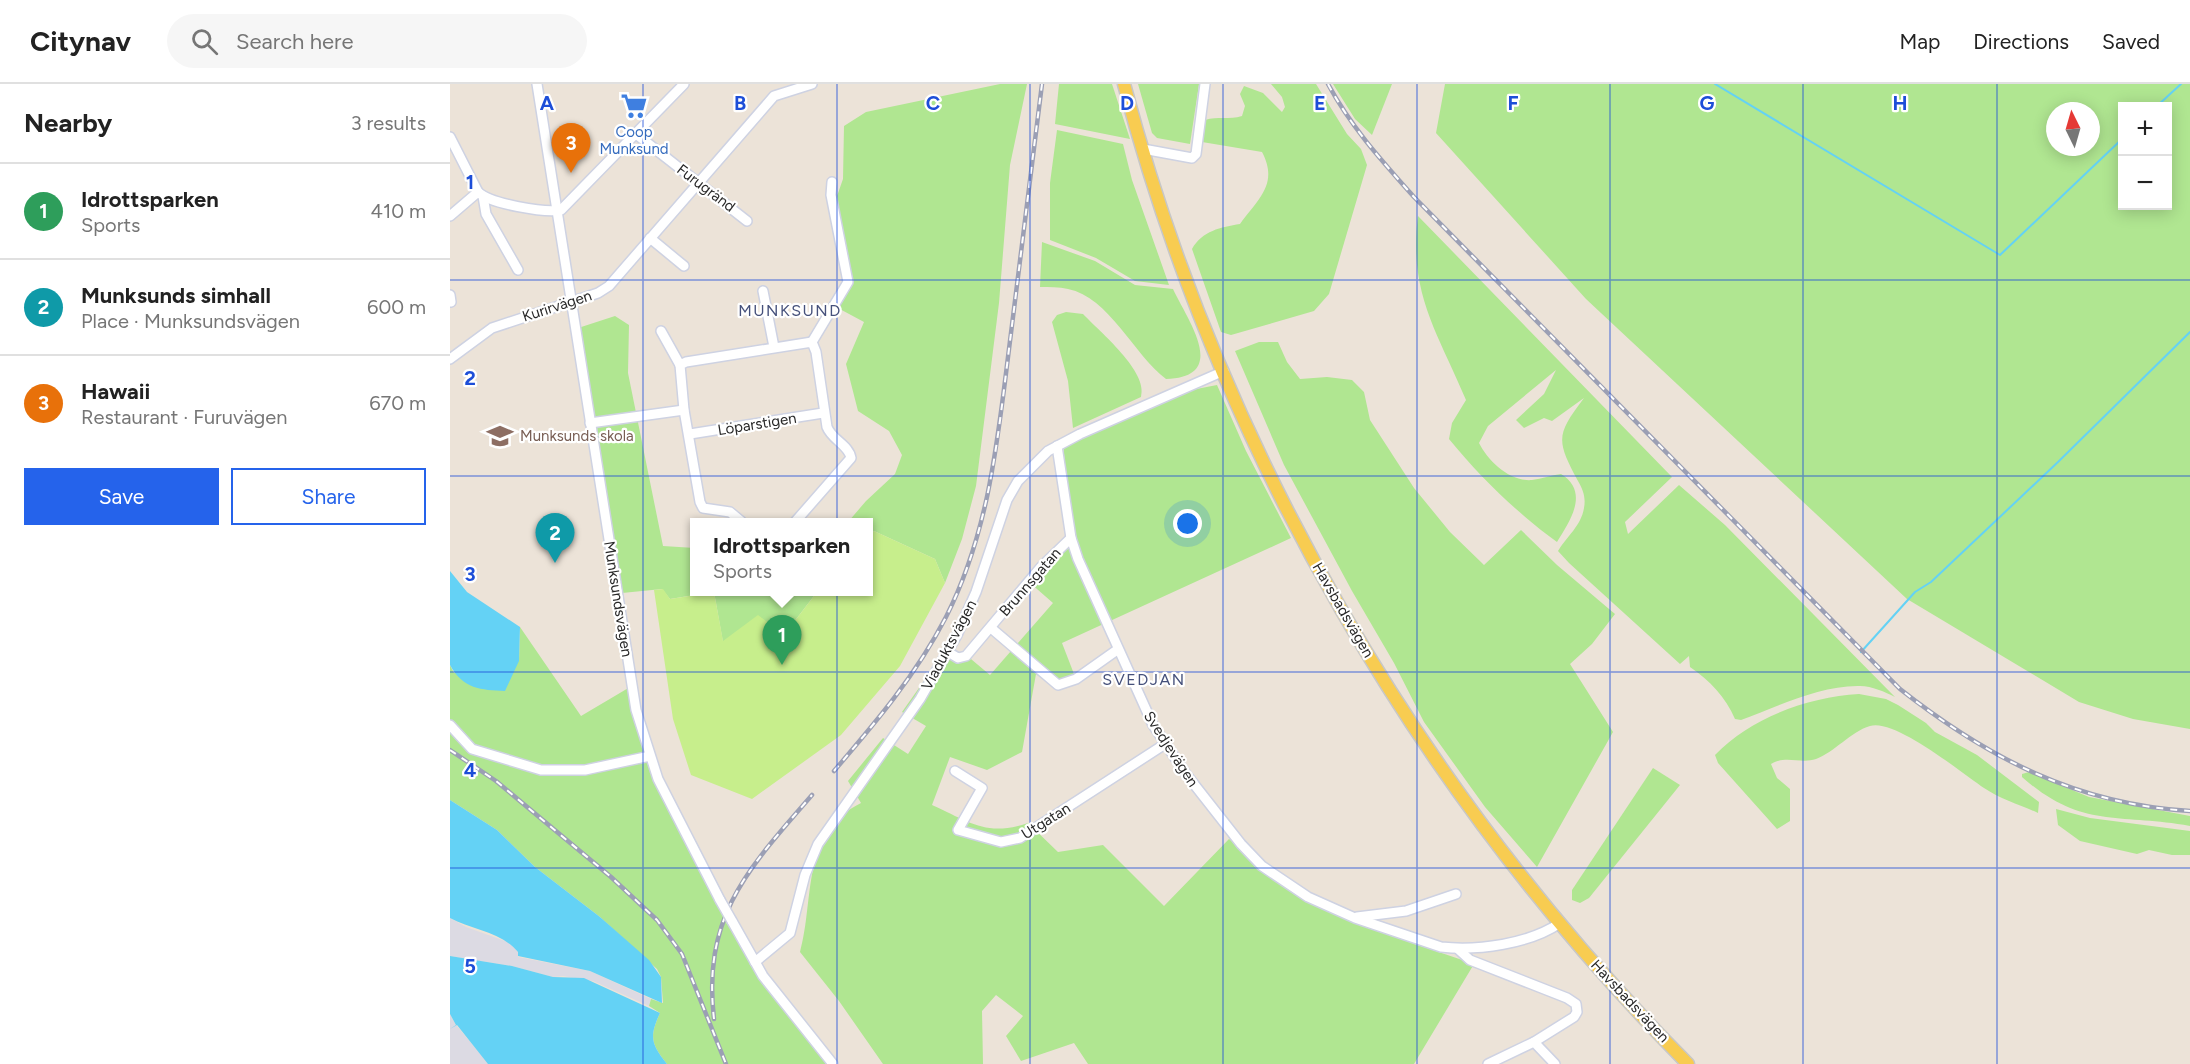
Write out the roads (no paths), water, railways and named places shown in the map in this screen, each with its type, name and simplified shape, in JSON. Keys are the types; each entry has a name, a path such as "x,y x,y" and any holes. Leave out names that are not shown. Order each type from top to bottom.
{"main road":[{"name":"Havsbadsvägen","path":"1124,84 1174,246 1224,371 1285,505 1370,658 1457,790 1560,923 1635,1009 1688,1064"}],"street":[{"name":"Munksundsvägen","path":"537,84 628,667 650,756 674,814 755,962 779,998 833,1064"},
{"path":"481,194 529,208 557,210 564,207 684,84"},
{"name":"Kurirvägen","path":"450,359 492,328 604,290 774,96 812,84"},
{"path":"1143,149 1192,158 1196,154 1205,84"},
{"name":"Furugränd","path":"636,134 747,221"},
{"path":"450,137 481,194 486,214 518,270"},
{"path":"812,342 848,284 831,195 832,182"},
{"path":"450,216 481,194"},
{"path":"651,238 684,266"},
{"path":"763,291 774,347"},
{"path":"661,331 680,365 684,410 700,502 703,508 730,512 737,518"},
{"path":"680,365 686,362 812,342"},
{"path":"798,518 851,458 847,449 830,434 823,413 816,351 812,342"},
{"name":"Viaduktsvägen","path":"755,962 778,946 790,933 794,925 805,875 818,844 920,699 948,652 976,592 1007,500 1031,465 1057,446 1224,371"},
{"path":"590,423 684,410"},
{"name":"Löparstigen","path":"690,434 823,413"},
{"name":"Svedjevägen","path":"1057,446 1071,538 1137,694 1186,774 1262,866 1308,897 1355,918 1414,939 1458,949 1530,938 1560,923"},
{"name":"Brunnsgatan","path":"948,652 958,658 966,656 1041,567 1071,538"},
{"name":"Brunnsgatan","path":"991,628 1055,684 1065,685 1076,679 1117,650"},
{"path":"450,725 472,749 541,770 585,770 650,756"},
{"name":"Utgatan","path":"955,771 982,788 958,830 991,840 1010,841 1020,838 1166,744"},
{"path":"1355,918 1406,911 1456,894"},
{"name":"Svedjevägen","path":"1458,949 1470,960 1567,998 1576,1004 1578,1009 1574,1017 1534,1042"},
{"path":"1488,1064 1534,1042 1555,1064"}],"water":[{"path":"450,571 467,592 520,627 519,661 505,691 473,687 461,679 450,665"},
{"path":"450,800 497,830 535,867 600,917 649,960 661,977 662,1003 590,971 518,956 518,952 504,940 450,918"},
{"path":"450,956 512,966 553,977 584,978 660,1013 654,1028 653,1040 667,1064 488,1064 457,1025 450,1029 456,1025 450,1014"}],"waterway":[{"path":"1715,84 2000,255 2118,143"},
{"path":"2161,102 2181,84"},
{"path":"1861,652 1915,592 1931,582 2058,462 2190,332"}],"railway":[{"path":"834,771 880,716 922,659 946,617 973,551 996,447 1042,84"},
{"path":"1328,84 1357,129 1414,197 1900,689 1966,736 2035,773 2071,788 2109,799 2148,807 2190,811"},
{"path":"450,750 496,781 611,877 657,920 682,954 726,1064"},
{"path":"714,1019 712,983 715,950 723,922 735,895 750,871 768,846 812,795"}],"place":[{"name":"Coop Munksund","path":"634,106"},
{"name":"Hawaii","path":"571,173"},
{"name":"Munksunds skola","path":"500,436"},
{"name":"Munksunds simhall","path":"555,563"},
{"name":"Idrottsparken","path":"782,665"}],"district":[{"name":"MUNKSUND","path":"790,310"},
{"name":"SVEDJAN","path":"1144,679"}]}
